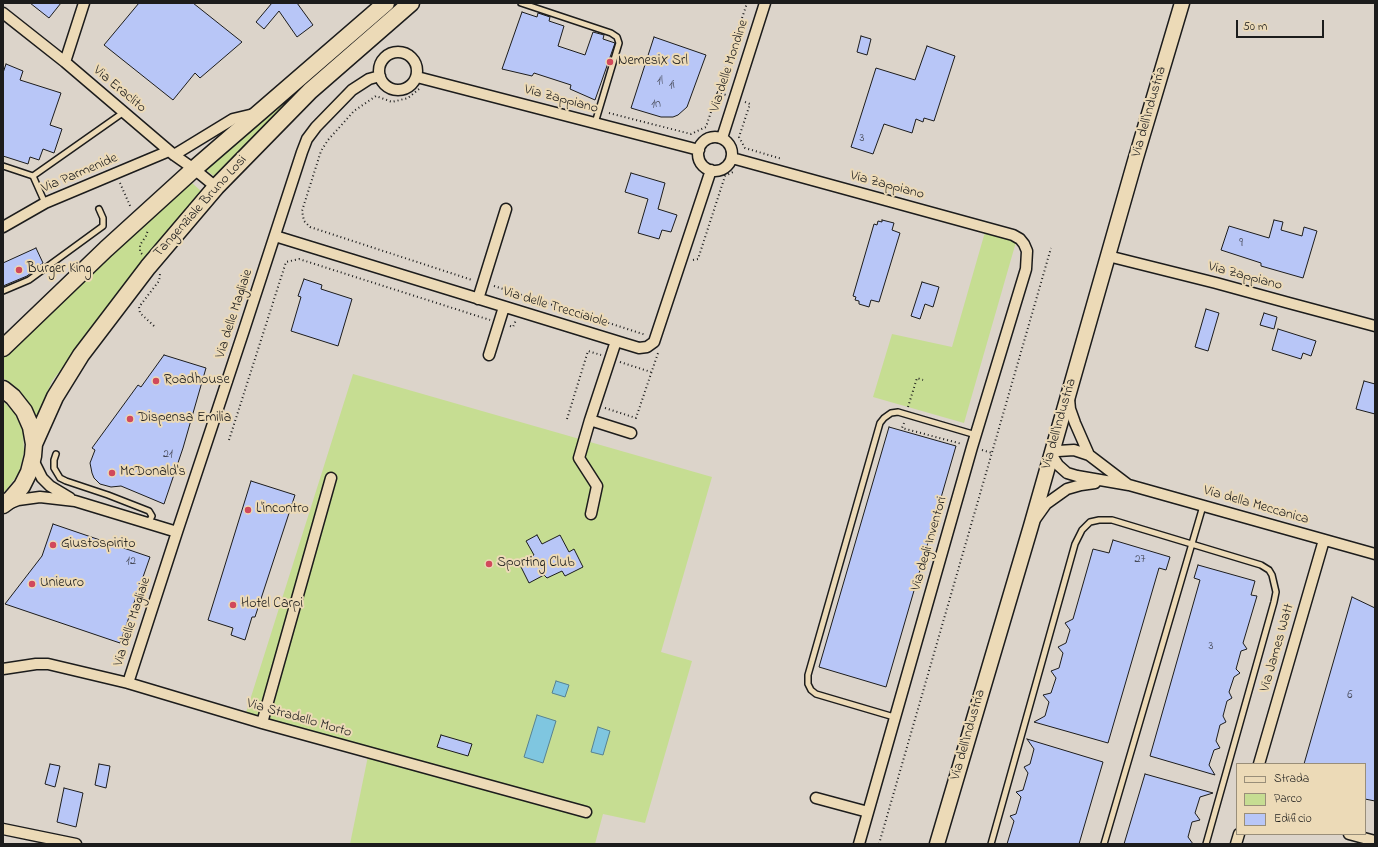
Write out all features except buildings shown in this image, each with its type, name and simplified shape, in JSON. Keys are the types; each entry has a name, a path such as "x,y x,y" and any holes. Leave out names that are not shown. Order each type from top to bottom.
{"main road":[{"name":"Tangenziale Bruno Losi","path":"3,348 106,249 194,169 386,3"},
{"name":"Tangenziale Bruno Losi","path":"3,505 22,486 29,472 34,450 55,397 81,355 148,267 216,187 310,91 411,3"},
{"name":"Tangenziale Bruno Losi","path":"3,388 13,397 24,411 31,427 34,450"}],"street":[{"path":"65,62 84,3"},
{"name":"Via delle Mondine","path":"722,138 766,3"},
{"name":"Via dell'Industria","path":"937,844 1031,526 1182,3"},
{"name":"Via Eraclito","path":"3,13 65,62 171,153 216,187"},
{"path":"398,52 409,56 414,60 418,71 417,77 410,86 398,90 392,89 387,86 380,76 383,60 393,53 398,52"},
{"name":"Via delle Magliaie","path":"128,683 176,532 307,139 316,127 352,90 370,79 380,76"},
{"name":"Via Zappiano","path":"417,77 699,150"},
{"name":"Via Parmenide","path":"3,226 45,203 171,153 232,119 258,113"},
{"path":"712,137 722,138 730,144 732,149 732,158 726,167 710,170 702,164 698,155 700,146 707,139 712,137"},
{"name":"Via Zappiano","path":"732,158 1013,234 1020,239 1027,251"},
{"name":"Via delle Trecciaiole","path":"275,236 639,348 647,347 654,342 710,170"},
{"path":"478,299 506,209"},
{"name":"Via degli Inventori","path":"859,844 972,447 1026,269 1027,251"},
{"name":"Via Zappiano","path":"1108,256 1216,283 1375,326"},
{"path":"489,355 504,307"},
{"path":"591,514 597,486 580,458 590,420 616,341"},
{"path":"1068,394 1070,410 1089,456"},
{"path":"590,420 631,434"},
{"path":"34,450 38,469 42,478 50,486 75,501"},
{"name":"Via della Meccanica","path":"1129,485 1089,456 1074,450 1058,450 1051,454 1058,465 1067,473 1129,485 1375,554"},
{"path":"262,723 330,478"},
{"name":"Via della Meccanica","path":"1031,526 1046,504 1067,489 1094,483 1129,485"},
{"path":"3,505 18,500 40,497 75,501 176,532"},
{"name":"Via James Watt","path":"1259,763 1324,540"},
{"name":"Via Stradello Morto","path":"3,669 36,664 48,664 128,683 262,723 586,812"},
{"path":"816,798 868,812"},
{"path":"3,829 76,844"},
{"path":"1352,835 1375,842"}],"lane":[{"path":"521,3 611,33 617,37 618,43 594,123"},
{"path":"33,176 124,112"},
{"path":"3,166 33,176 45,203"},
{"path":"3,291 29,280 103,226 103,218 99,209"},
{"path":"894,717 816,694 811,690 808,684 808,675 880,423 891,413 898,412 976,435"},
{"path":"56,454 54,468 60,478 149,511 152,516 148,524"},
{"path":"1104,844 1202,506"},
{"path":"991,844 1075,544 1082,530 1090,522 1099,520 1112,520 1261,565 1269,570 1272,575 1276,592 1274,602 1206,844"}],"path":[{"path":"609,113 691,134 706,127 746,3"},
{"path":"717,92 750,104 739,137 745,148 782,159"},
{"path":"688,261 698,258 725,176 741,168"},
{"path":"879,844 1051,248"},
{"path":"229,440 286,262 299,259 513,327 525,296"},
{"path":"923,380 917,378 902,428 992,453"}],"green space":[{"path":"291,96 289,100 215,177 205,169 283,101"},
{"path":"191,182 202,192 122,287 52,381 37,417 21,392 3,378 3,356 91,270"},
{"path":"985,232 1016,242 964,423 873,397 892,334 952,347"},
{"name":"Sporting Club","path":"353,374 712,477 661,652 692,661 645,823 603,814 595,844 350,844 368,756 244,719"},
{"path":"3,401 14,412 23,431 24,452 19,473 3,493"}],"water":[{"path":"556,681 569,685 565,697 552,693"},
{"path":"537,715 556,721 543,763 524,757"},
{"path":"598,727 610,731 603,755 591,752"}],"place":[{"name":"NemesiX Srl","path":"610,62"},
{"name":"Burger King","path":"19,270"},
{"name":"Roadhouse","path":"156,381"},
{"name":"Dispensa Emilia","path":"130,419"},
{"name":"McDonald's","path":"112,473"},
{"name":"L'incontro","path":"248,510"},
{"name":"Giustospirito","path":"53,545"},
{"name":"Sporting Club","path":"489,564"},
{"name":"Unieuro","path":"32,584"},
{"name":"Hotel Carpi","path":"233,605"}]}
